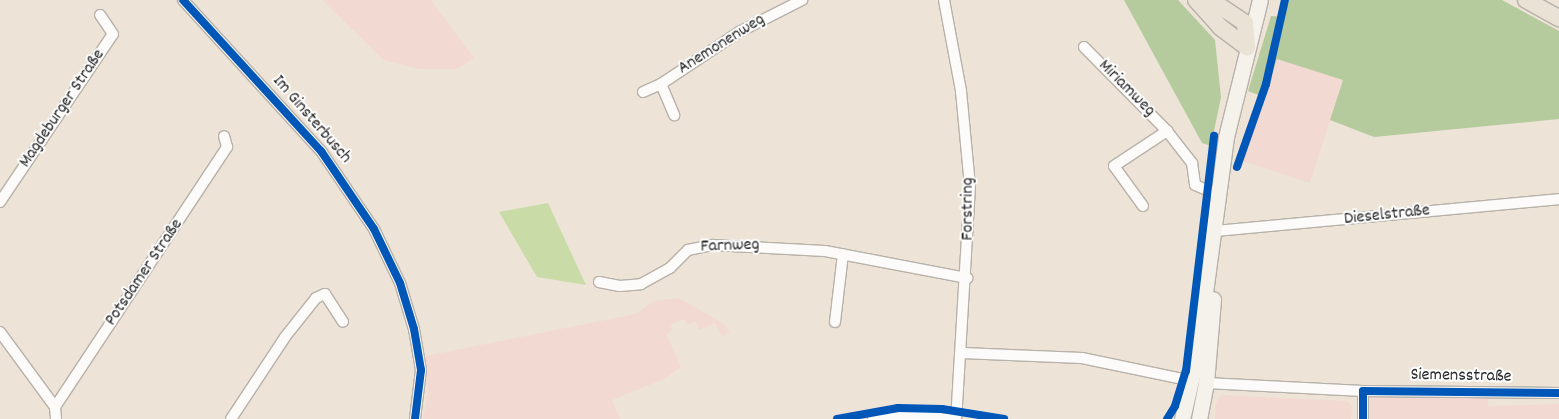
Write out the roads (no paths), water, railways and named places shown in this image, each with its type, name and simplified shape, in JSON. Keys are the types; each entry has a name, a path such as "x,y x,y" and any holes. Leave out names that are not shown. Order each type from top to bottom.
{"main road":[{"path":"1196,0 1220,27 1247,47"},
{"path":"1212,0 1245,23 1247,47"},
{"path":"1182,419 1199,382 1212,330 1215,231 1226,137 1260,0"},
{"path":"1526,0 1559,18"},
{"path":"1199,419 1199,382 1196,359 1215,231"}],"street":[{"name":"Im Ginsterbusch","path":"183,0 321,151 374,228 400,283 414,329 421,377 415,419"},
{"name":"Anemonenweg","path":"643,92 661,84 739,32 802,0"},
{"name":"Forstring","path":"944,0 958,75 968,160 967,278 956,419"},
{"name":"Magdeburger Straße","path":"0,202 112,34 100,15"},
{"name":"Miriamweg","path":"1084,48 1167,131 1192,163 1195,185 1218,195"},
{"path":"661,84 674,115"},
{"name":"Miriamweg","path":"1143,206 1114,166 1167,131"},
{"name":"Potsdamer Straße","path":"55,407 227,147 224,136"},
{"name":"Dieselstraße","path":"1215,231 1559,199"},
{"name":"Farnweg","path":"599,282 620,286 649,281 698,246 755,245 844,254 967,278"},
{"path":"835,322 844,254"},
{"path":"231,419 285,337 316,298 325,294 343,322"},
{"path":"0,332 55,407 56,419"},
{"name":"Siemensstraße","path":"962,353 1082,358 1199,382 1363,391 1559,393"},
{"path":"1363,391 1363,419"},
{"path":"873,419 916,416 950,419"}]}
